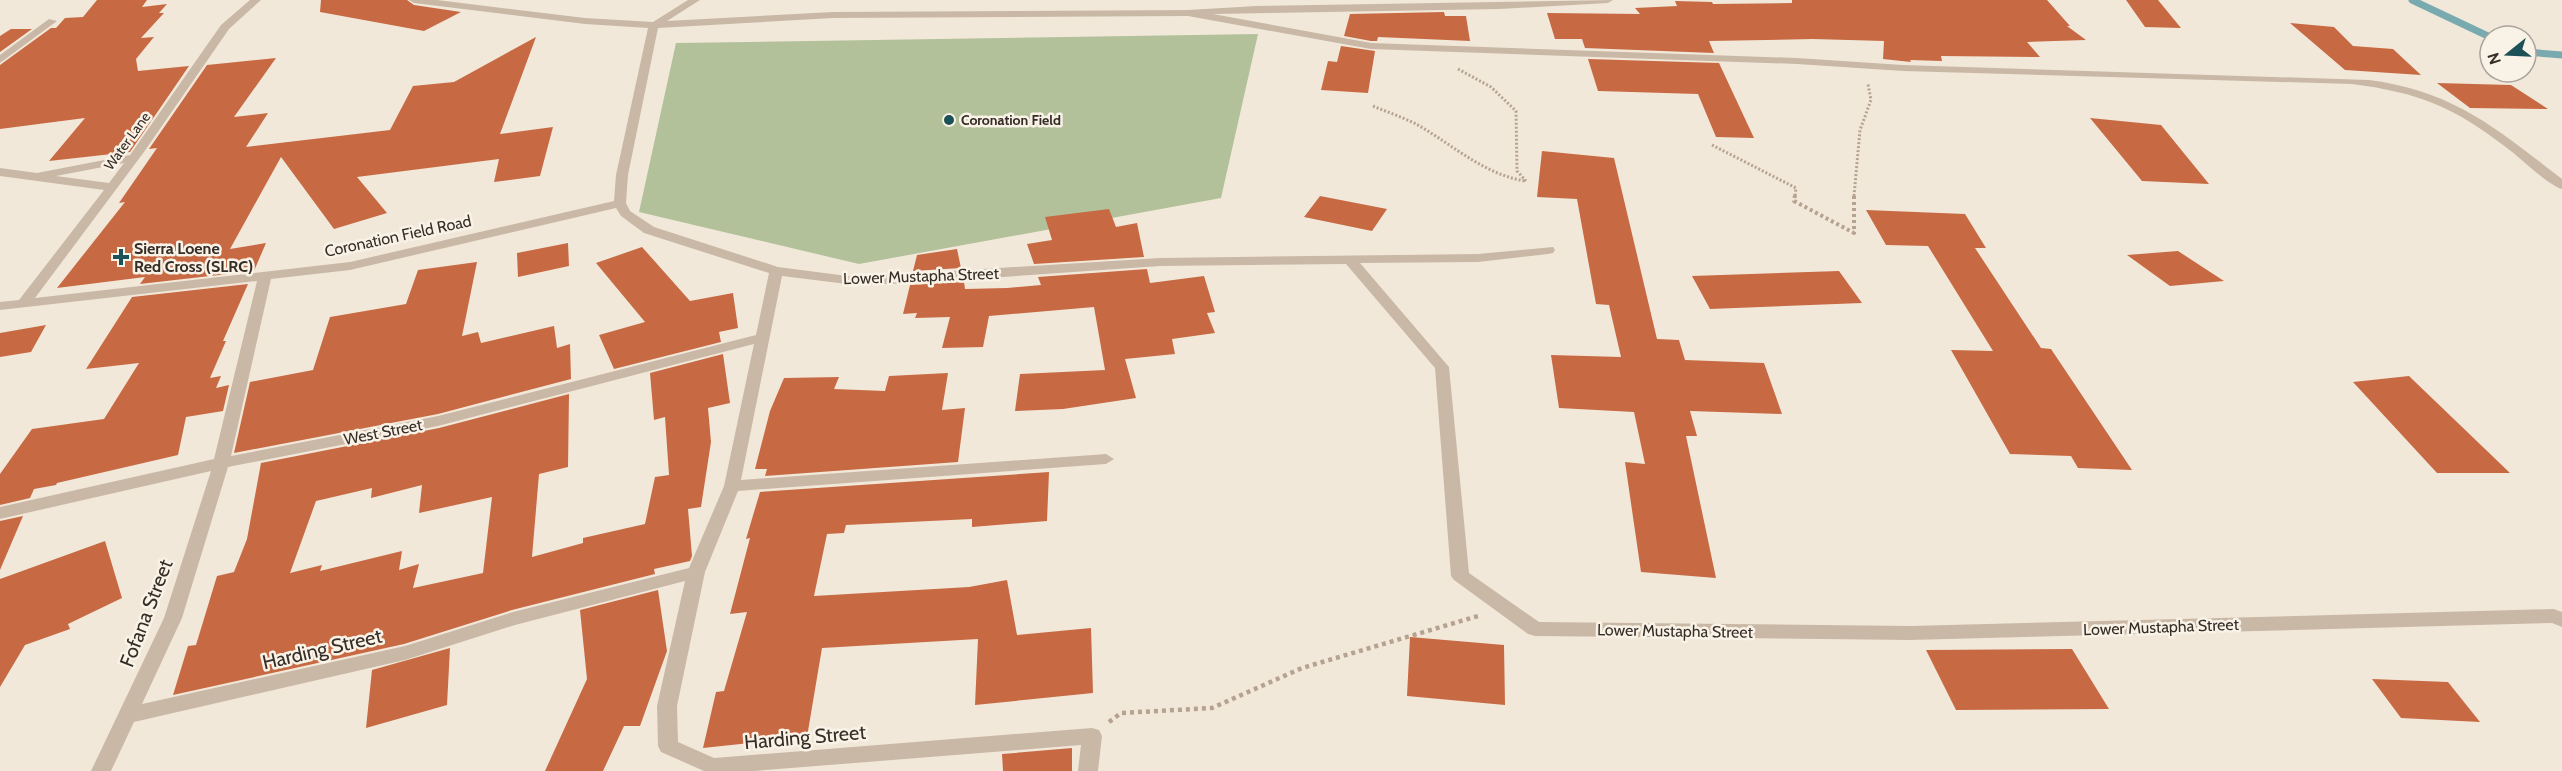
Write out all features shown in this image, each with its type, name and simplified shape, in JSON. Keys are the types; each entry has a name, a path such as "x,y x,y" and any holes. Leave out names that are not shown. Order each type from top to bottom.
{"street":[{"name":"Water Lane","path":"24,303 134,158 225,27 256,0"},
{"path":"414,0 585,21 654,25 833,15 1188,14 1256,9 1500,6 1608,0"},
{"path":"620,203 622,175 654,25 695,0"},
{"path":"1188,14 1190,0"},
{"path":"1188,14 1371,46 1797,61 2039,73 2342,80 2399,87 2423,94 2471,116 2562,185"},
{"path":"0,60 52,21"},
{"path":"27,177 134,158"},
{"path":"0,172 111,188"},
{"name":"Lower Mustapha Street","path":"620,203 625,213 649,230 776,271 855,281 1160,262 1478,258 1548,250"},
{"name":"Coronation Field Road","path":"0,306 350,266 620,203"},
{"name":"Lower Mustapha Street","path":"1350,260 1442,367 1460,576 1535,629 1910,633 2554,616 2562,620"},
{"name":"Harding Street","path":"776,271 732,486 696,572 667,706 668,746 713,766 1092,736"},
{"name":"Fofana Street","path":"101,771 173,618 220,464 265,275"},
{"name":"West Street","path":"0,513 220,464 438,421 762,338"},
{"path":"732,486 1106,459"},
{"name":"Harding Street","path":"129,715 405,653 513,619 696,572"},
{"path":"1088,771 1092,736"}],"path":[{"path":"1712,145 1796,188 1794,201 1854,233 1855,171 1863,114 1871,100 1864,66"},
{"path":"1373,106 1415,124 1468,158 1517,181 1526,181 1517,171 1516,111 1491,87 1453,67"},
{"path":"1092,736 1121,713 1212,708 1302,668 1488,613 1497,602"}],"green space":[{"name":"Coronation Field","path":"1258,34 1221,198 859,264 639,212 676,43"}],"building":[{"path":"97,0 147,0 142,7 167,4 159,13 164,13 141,38 154,37 136,59 138,71 189,66 130,152 49,161 85,118 0,129 0,65 51,28 56,28 65,18 83,17"},
{"path":"321,0 407,0 414,5 461,12 424,31 320,12"},
{"path":"1792,0 2047,0 2070,26 2067,26 2086,40 2027,42 2040,57 1941,56 1942,61 1910,60 1911,62 1883,59 1884,41 1813,39 1709,41 1714,53 1585,48 1582,39 1555,39 1547,13 1640,14 1635,8 1677,6 1675,1 1712,2 1713,4 1792,3"},
{"path":"2126,0 2158,0 2181,28 2145,27"},
{"path":"1444,12 1445,16 1466,16 1470,41 1378,37 1377,41 1371,41 1344,36 1350,14"},
{"path":"2290,23 2334,27 2353,46 2393,49 2421,75 2345,70"},
{"path":"11,29 32,29 0,52 0,36"},
{"path":"536,37 500,134 553,127 540,176 494,182 499,159 357,177 387,213 334,229 281,157 230,249 266,243 254,271 140,284 145,277 57,288 125,202 119,203 157,148 149,149 207,65 276,58 234,117 268,113 246,147 390,130 413,86 454,82"},
{"path":"1341,46 1375,51 1368,93 1321,90 1328,61 1337,62"},
{"path":"1588,59 1719,63 1754,138 1716,137 1698,94 1598,91"},
{"path":"2437,83 2511,85 2548,109 2470,108"},
{"path":"2090,118 2161,125 2209,184 2142,181"},
{"path":"1542,151 1614,158 1657,339 1679,340 1685,360 1764,363 1782,414 1690,411 1697,436 1686,436 1716,578 1641,572 1625,462 1645,464 1634,412 1559,408 1551,355 1621,357 1609,305 1596,304 1577,199 1537,197"},
{"path":"1320,196 1387,209 1372,231 1304,217"},
{"path":"1109,209 1116,227 1137,223 1144,257 1034,264 1027,244 1052,240 1045,217"},
{"path":"1866,210 1965,214 1986,248 1975,248 2041,348 2051,349 2132,470 2078,468 2071,456 2010,454 1951,350 1993,351 1928,246 1886,245"},
{"path":"568,243 569,266 518,277 517,253"},
{"path":"642,247 690,301 733,293 738,328 719,332 721,342 614,369 599,335 645,322 596,263"},
{"path":"957,249 961,268 913,271 917,255"},
{"path":"2178,251 2224,281 2170,286 2127,255"},
{"path":"477,262 462,336 478,332 481,343 554,326 557,348 570,344 571,379 438,414 234,453 250,382 313,370 330,317 406,304 418,270"},
{"path":"1147,269 1150,283 1204,276 1215,312 1207,313 1215,333 1172,339 1175,354 1125,359 1136,398 1063,409 1015,411 1020,374 1105,370 1094,307 989,316 983,347 942,348 950,317 915,318 917,313 903,314 910,285 964,282 965,289 1007,288 1041,285 1038,277"},
{"path":"1839,271 1862,303 1710,309 1692,276"},
{"path":"248,284 223,341 226,341 210,378 221,376 216,388 229,385 223,411 186,417 178,455 34,489 30,498 0,505 0,474 32,429 104,419 139,363 86,369 132,297"},
{"path":"46,325 31,352 0,357 0,333"},
{"path":"723,354 730,403 708,408 711,442 701,507 688,509 692,556 690,561 654,569 655,574 512,610 404,644 173,695 188,646 196,645 217,576 234,572 247,539 261,463 439,428 569,394 568,467 539,474 532,557 583,543 583,538 645,524 655,477 669,475 665,417 654,420 650,373","holes":["422,485 419,513 492,497 483,573 413,588 419,564 399,570 402,551 320,571 322,565 290,573 316,501 372,488 371,498"]},
{"path":"948,373 942,410 965,408 958,462 765,476 767,469 755,469 770,411 784,378 839,377 834,389 885,391 889,376"},
{"path":"2409,376 2510,473 2437,473 2353,382"},
{"path":"1049,472 1047,521 972,527 972,519 846,525 844,533 827,534 814,596 969,587 1007,580 1017,635 1091,628 1093,693 975,705 978,639 822,648 807,737 703,748 716,692 724,691 747,612 730,614 750,538 746,539 760,492"},
{"path":"23,516 0,570 0,521"},
{"path":"105,541 122,598 68,624 70,629 25,645 0,687 0,579"},
{"path":"658,590 667,651 640,726 624,726 603,771 545,771 587,679 580,610"},
{"path":"1410,637 1504,645 1505,705 1407,696"},
{"path":"450,648 447,705 366,728 372,670"},
{"path":"2072,649 2109,709 1956,710 1926,650"},
{"path":"2372,679 2448,682 2480,722 2401,718"},
{"path":"1072,748 1072,771 1003,771 1002,754"}],"waterway":[{"path":"2412,0 2478,31"},
{"path":"2538,53 2562,55"}],"place":[{"name":"Coronation Field","path":"949,120"},
{"name":"Sierra Loene Red Cross (SLRC)","path":"121,257"}]}
